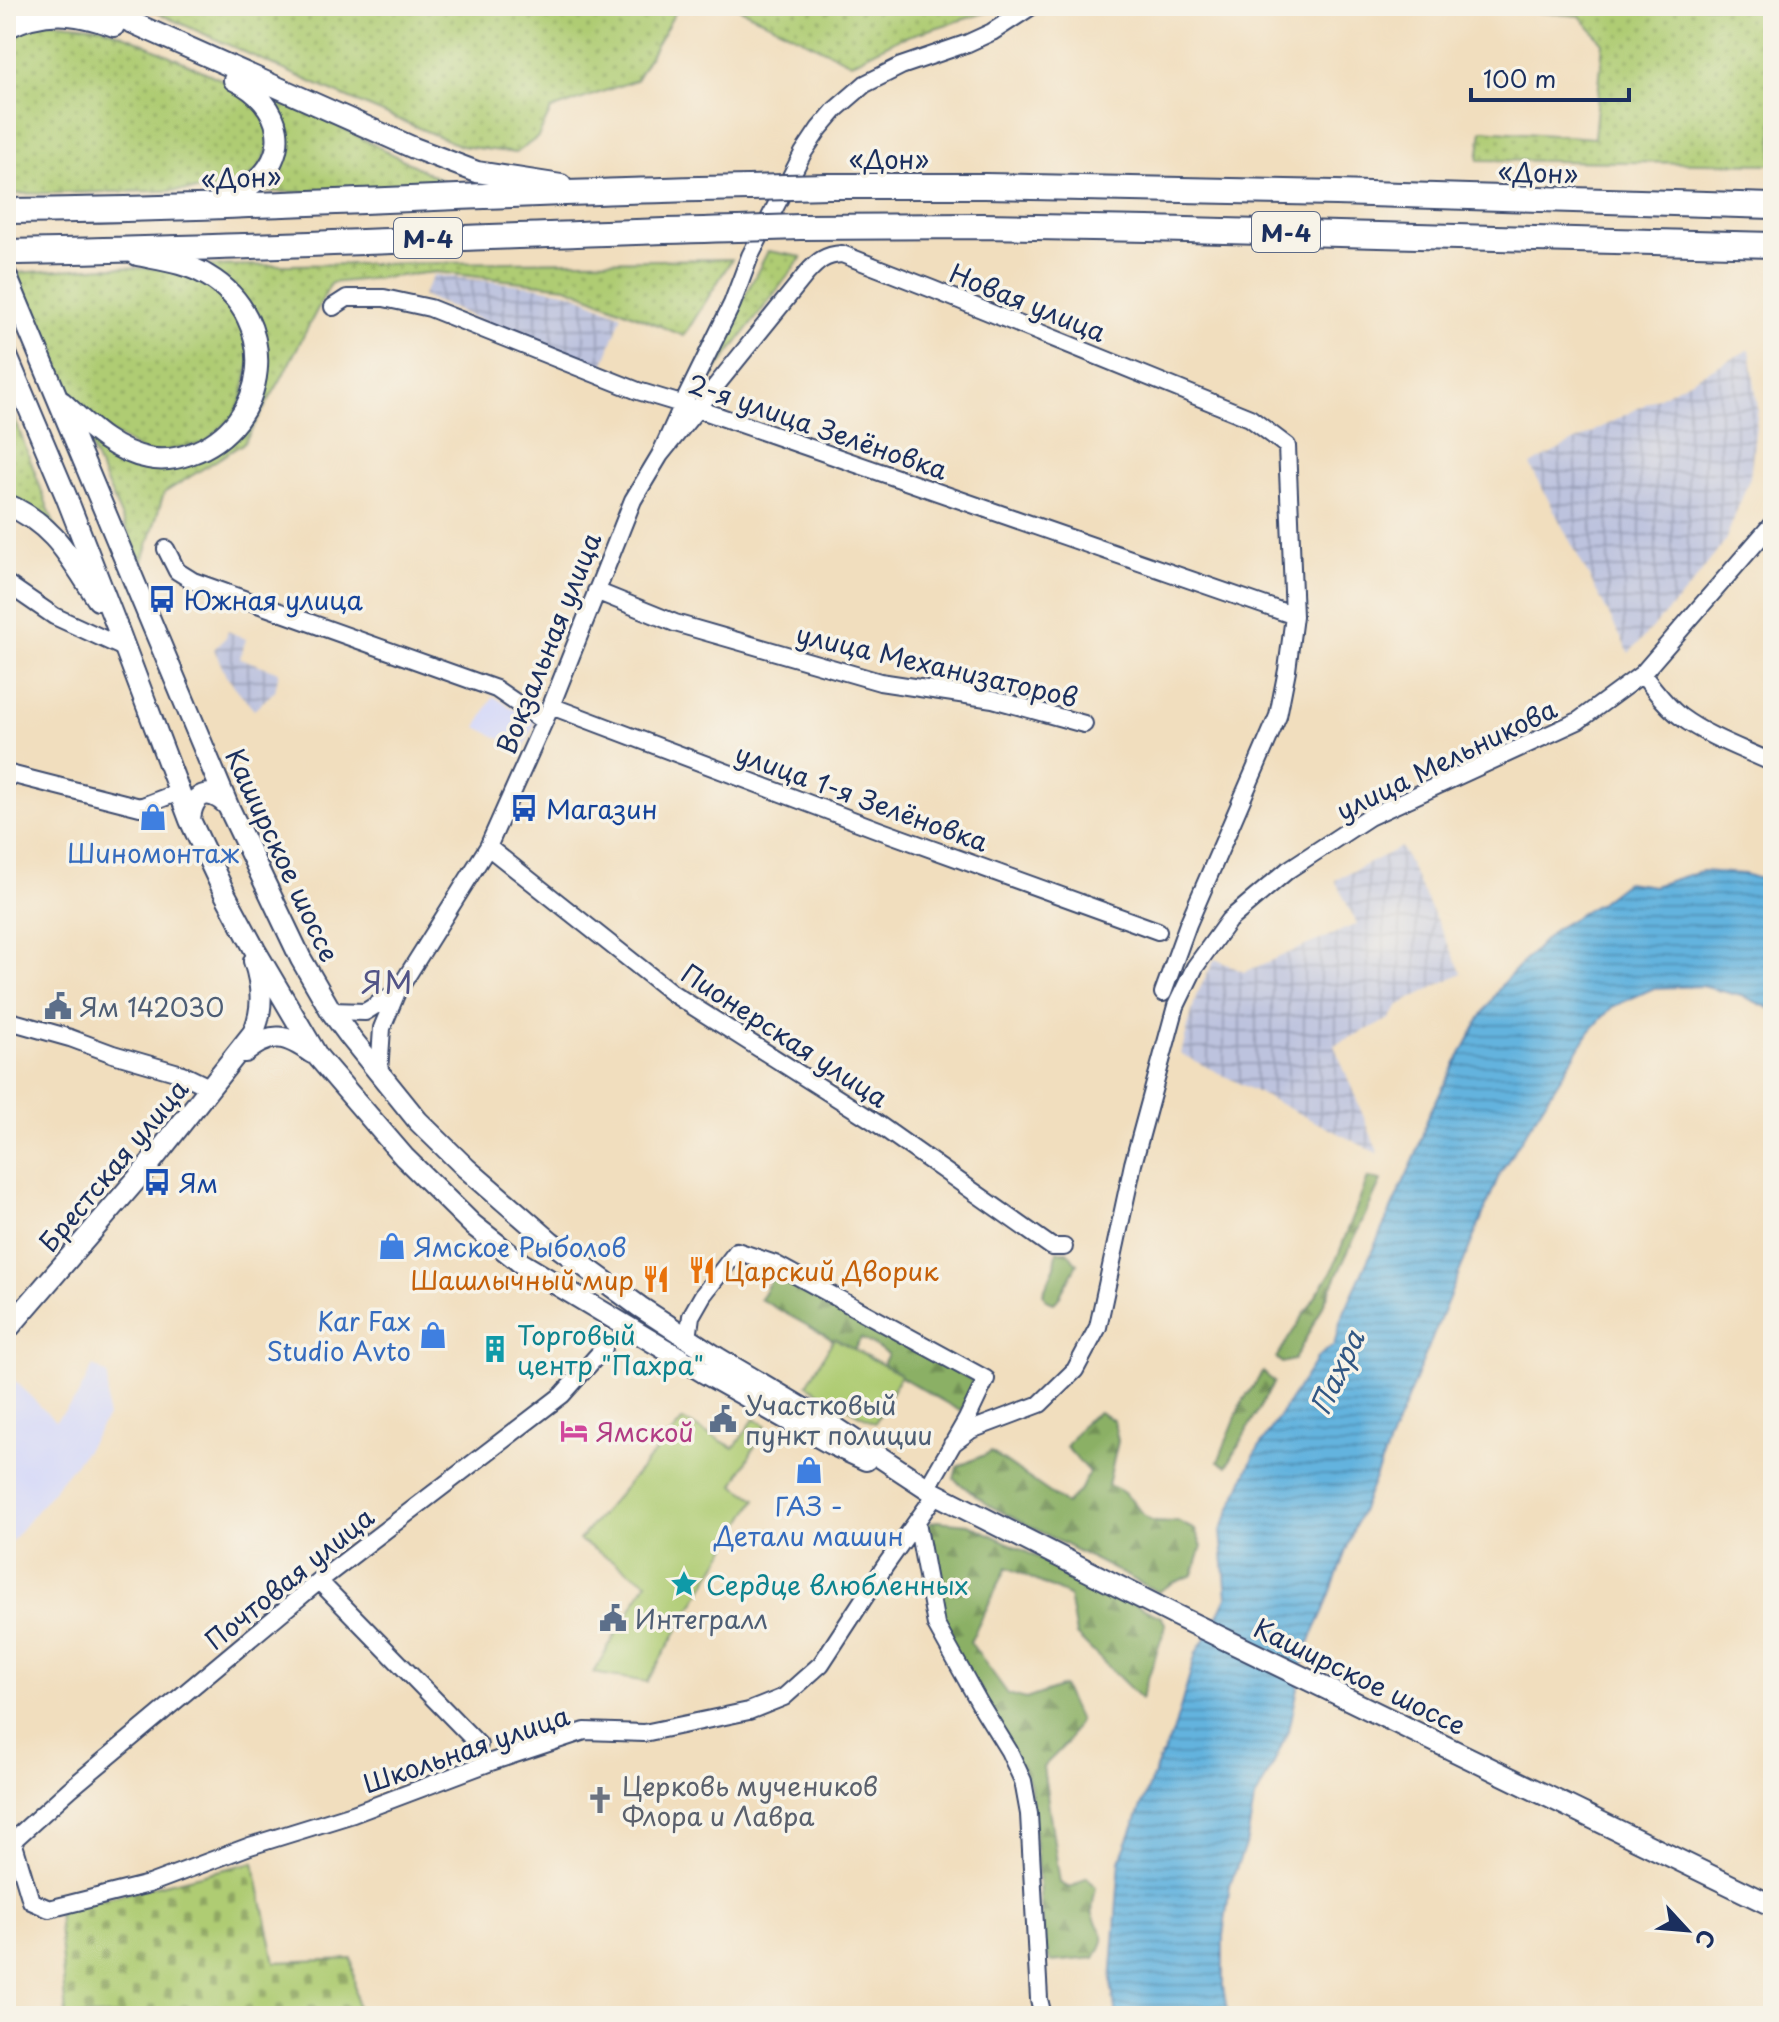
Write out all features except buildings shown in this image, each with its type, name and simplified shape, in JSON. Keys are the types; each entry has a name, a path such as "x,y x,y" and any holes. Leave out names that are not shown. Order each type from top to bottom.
{"highway":[{"name":"«Дон»","path":"17,210 375,202 601,191 828,186 1336,193 1773,206"},
{"name":"М-4","path":"6,252 118,251 596,232 982,226 1773,245"}],"main road":[{"path":"95,6 399,142 477,172 601,191"},
{"path":"6,28 45,14 94,19 120,27 190,59 245,85 257,94 274,116 278,131 276,148 269,165 246,189 206,206"},
{"path":"56,395 100,436 129,453 158,460 183,456 211,444 235,423 249,401 257,375 258,351 247,317 236,300 219,283 199,271 118,251"},
{"name":"Каширское шоссе","path":"6,275 228,806 301,959 331,1011 418,1121 466,1168 551,1242 688,1339 932,1490"},
{"name":"Каширское шоссе","path":"6,354 66,496 190,820 243,927 318,1057 404,1157 473,1225 547,1280 831,1444 932,1490 1175,1615 1773,1906"},
{"path":"6,504 37,520 51,532 122,640"},
{"path":"190,820 192,804 203,795 217,796 228,806"},
{"name":"Брестская улица","path":"6,1331 144,1171 253,1033 261,1010 260,978 243,927"},
{"name":"Брестская улица","path":"227,1068 257,1043 274,1037 287,1038 318,1057"},
{"path":"494,1242 509,1246 519,1244 525,1229 520,1215"}],"street":[{"path":"690,407 732,304 765,249 820,141 849,97 883,74 992,32 1032,6"},
{"name":"Новая улица","path":"660,455 690,407 807,273 820,259 842,254 1258,422 1287,446 1292,615 1287,670 1278,716 1188,924 1163,993"},
{"name":"2-я улица Зелёновка","path":"333,307 347,298 384,298 430,308 638,391 1292,615"},
{"name":"Вокзальная улица","path":"379,1073 382,1028 397,992 488,847 547,713 633,500 660,455"},
{"name":"улица Мельникова","path":"952,1444 971,1430 1040,1404 1075,1370 1098,1327 1133,1164 1176,1006 1195,967 1229,920 1288,870 1369,817 1578,721 1642,674 1773,523"},
{"name":"улица 1-я Зелёновка","path":"166,549 177,571 193,581 496,689 547,713 1158,931"},
{"path":"6,583 54,616 122,640"},
{"name":"улица Механизаторов","path":"596,591 675,623 880,682 993,699 1084,724"},
{"path":"1642,674 1682,717 1773,763"},
{"path":"6,773 140,807 179,792"},
{"name":"Пионерская улица","path":"488,847 672,993 875,1122 1052,1247 1064,1247"},
{"name":"Вокзальная улица","path":"331,1011 365,1012 397,992"},
{"path":"6,1020 182,1074 211,1088"},
{"name":"Школьная улица","path":"9,1844 31,1901 49,1909 149,1884 250,1846 353,1814 491,1762 585,1731 644,1733 749,1711 784,1697 821,1664 917,1522 986,1379 775,1264 737,1251 691,1316 688,1339"},
{"name":"Почтовая улица","path":"9,1844 70,1789 319,1581 562,1395 604,1348"},
{"path":"917,1522 936,1625 1023,1781 1029,1814 1039,1999 1043,2016"},
{"path":"319,1581 479,1745"}],"shaded area":[{"path":"434,275 571,293 622,315 602,369 422,296"},
{"path":"1750,349 1758,409 1750,477 1725,541 1691,586 1629,653 1530,465"},
{"path":"228,631 246,639 240,658 279,672 275,691 254,710 226,676 214,649"},
{"path":"493,696 535,723 523,750 477,727"},
{"path":"1401,847 1462,973 1399,1005 1390,1019 1334,1045 1379,1154 1181,1054 1196,996 1215,959 1244,972 1357,924 1335,880"},
{"path":"93,1366 108,1375 107,1417 86,1450 6,1548 6,1388 13,1379 55,1421 76,1399"}],"green space":[{"path":"142,6 679,6 636,80 551,110 538,137 516,153 461,146"},
{"path":"734,6 992,6 995,10 898,39 851,63"},
{"path":"1478,6 1773,6 1773,164 1478,160 1482,130 1594,138 1603,43 1580,16"},
{"path":"40,21 102,27 252,96 273,137 258,172 228,187 211,190 6,194 6,33"},
{"path":"270,90 455,187 368,192 255,192 277,166 286,149 285,122"},
{"path":"768,251 802,257 702,389 698,387"},
{"path":"732,259 684,336 567,287 436,272 331,283 244,443 164,493 142,564 85,434 132,458 220,445 264,352 204,266"},
{"path":"105,267 175,269 226,297 253,350 239,411 205,443 147,454 82,414 66,390 16,273"},
{"path":"6,395 59,537 6,497"},
{"path":"1368,1178 1381,1181 1294,1360 1282,1363 1276,1358 1332,1271"},
{"path":"1057,1251 1067,1251 1077,1264 1054,1303 1046,1300 1043,1293 1055,1266"},
{"path":"776,1271 977,1383 960,1411 882,1366 888,1354 861,1338 853,1351 760,1299"},
{"path":"834,1338 901,1375 875,1423 807,1385"},
{"path":"1263,1372 1274,1382 1227,1466 1218,1462 1241,1404"},
{"path":"1099,1412 1114,1421 1118,1441 1108,1485 1123,1493 1150,1520 1165,1523 1177,1521 1195,1530 1202,1546 1193,1575 1158,1592 990,1506 954,1479 957,1467 991,1452 1066,1504 1081,1489 1089,1472 1066,1447 1084,1422"},
{"path":"754,1419 766,1425 734,1485 756,1499 647,1682 593,1673 647,1582 579,1540 683,1420 734,1448"},
{"path":"936,1521 969,1524 1161,1617 1166,1625 1141,1699 1076,1635 1069,1596 1007,1567 970,1642 1008,1694 1026,1699 1063,1686 1079,1721 1067,1743 1043,1767 1060,1883 1070,1888 1087,1877 1096,1887 1093,1911 1103,1938 1095,1958 1051,1962 1045,1952 1030,1783 943,1629 926,1525"},
{"path":"254,1862 275,1962 352,1959 358,2016 66,2016 58,1910"}],"water":[{"name":"Пахра","path":"1701,871 1744,874 1773,883 1773,1010 1745,997 1702,986 1654,988 1612,1007 1590,1031 1500,1173 1306,1649 1290,1726 1254,1801 1247,1840 1230,1885 1223,1936 1223,1987 1228,2016 1116,2016 1111,1983 1120,1860 1173,1733 1196,1653 1227,1597 1221,1531 1254,1455 1318,1357 1334,1345 1341,1319 1416,1155 1429,1114 1480,1018 1503,983 1555,929 1599,903 1626,882 1653,886"}],"place":[{"name":"Южная улица","path":"162,599"},
{"name":"Магазин","path":"524,808"},
{"name":"Шиномонтаж","path":"153,817"},
{"name":"Ям 142030","path":"58,1006"},
{"name":"Ям","path":"157,1182"},
{"name":"Ямское Рыболов","path":"392,1246"},
{"name":"Царский Дворик","path":"702,1270"},
{"name":"Шашлычный мир","path":"656,1279"},
{"name":"Kar Fax Studio Avto","path":"433,1335"},
{"name":"Торговый центр \"Пахра\"","path":"495,1349"},
{"name":"Участковый пункт полиции","path":"723,1419"},
{"name":"Ямской","path":"574,1431"},
{"name":"ГАЗ - Детали машин","path":"809,1470"},
{"name":"Сердце влюбленных","path":"684,1584"},
{"name":"Интегралл","path":"613,1618"},
{"name":"Церковь мучеников Флора и Лавра","path":"600,1800"}],"district":[{"name":"ЯМ","path":"388,981"}]}
